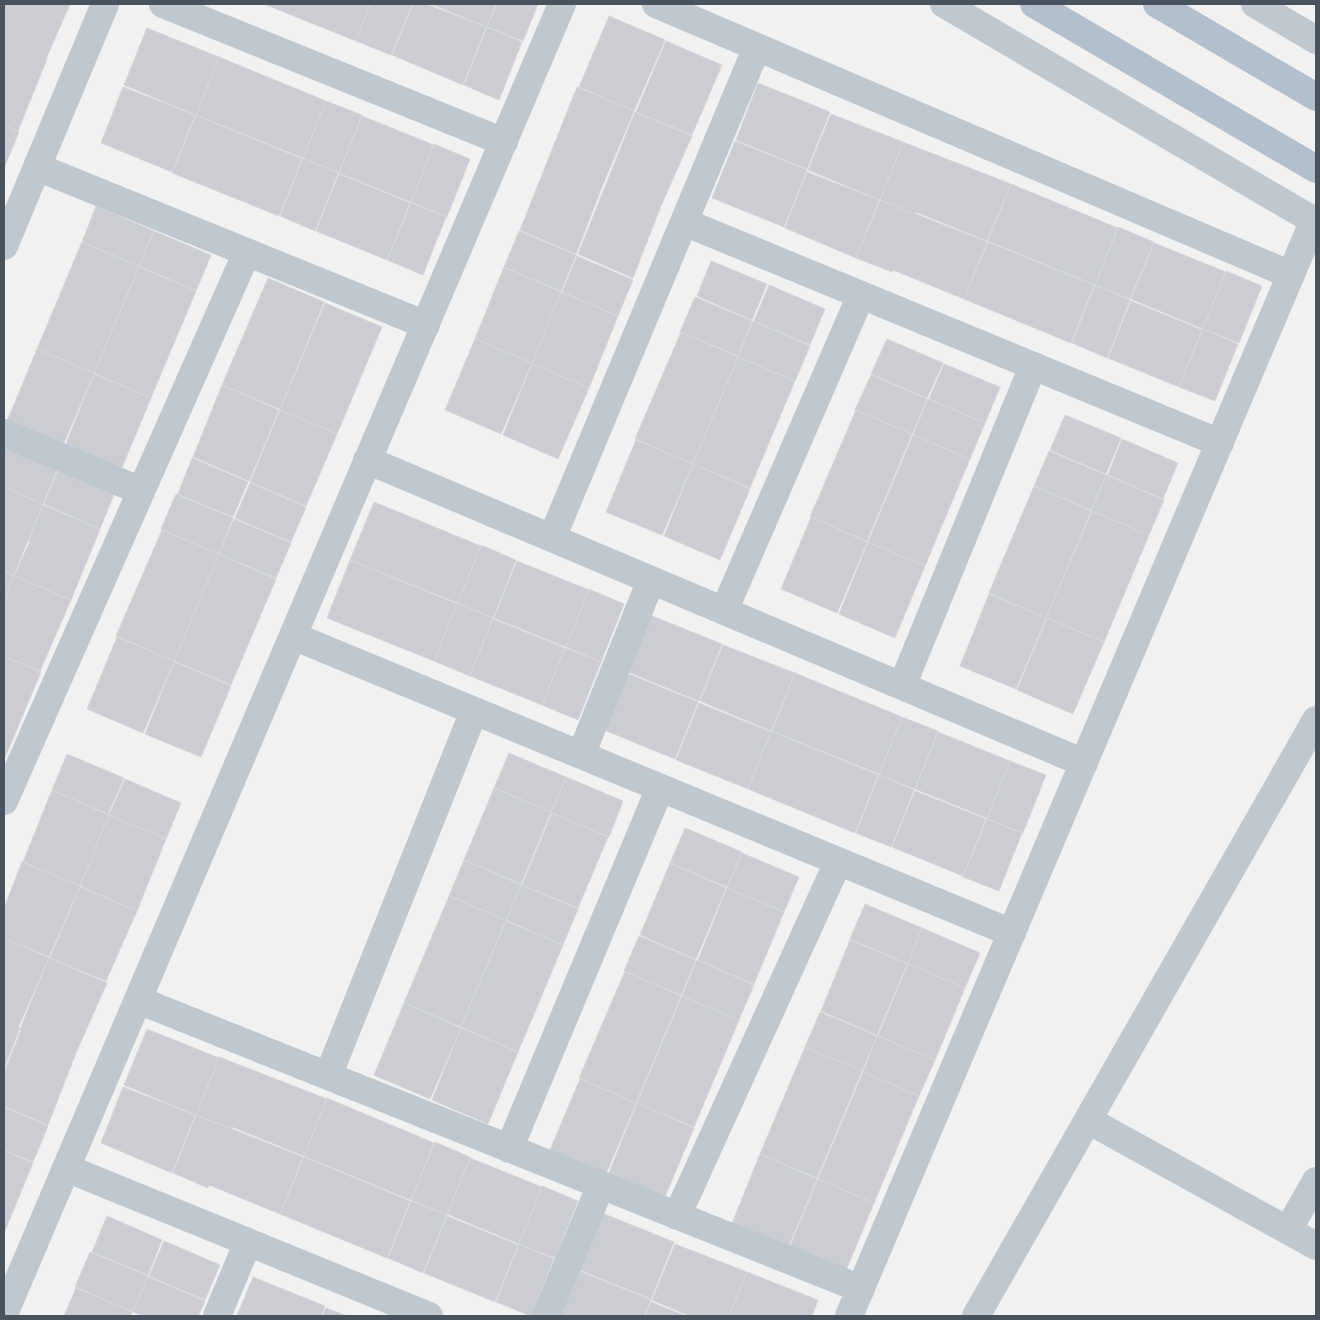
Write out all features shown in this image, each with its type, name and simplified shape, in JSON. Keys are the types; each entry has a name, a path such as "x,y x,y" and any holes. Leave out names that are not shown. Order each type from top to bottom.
{"main road":[{"path":"1034,4 1316,169"},
{"path":"1158,4 1316,97"}],"street":[{"path":"4,246 105,4"},
{"path":"163,4 504,142"},
{"path":"4,1314 562,4"},
{"path":"656,4 1290,275"},
{"path":"849,1316 1290,275 1315,221 944,4"},
{"path":"1255,4 1316,40"},
{"path":"552,538 757,47"},
{"path":"37,167 426,324"},
{"path":"684,222 1220,443"},
{"path":"4,801 248,252"},
{"path":"724,611 861,295"},
{"path":"902,686 1033,366"},
{"path":"4,433 141,491"},
{"path":"368,460 1084,763"},
{"path":"581,755 651,580"},
{"path":"293,636 1012,933"},
{"path":"328,1076 474,711"},
{"path":"976,1316 1316,720"},
{"path":"509,1148 660,788"},
{"path":"677,1216 838,862"},
{"path":"138,1000 861,1289"},
{"path":"1088,1120 1316,1246"},
{"path":"66,1168 429,1316"},
{"path":"1288,1230 1316,1181"},
{"path":"546,1316 601,1185"},
{"path":"217,1316 248,1242"}],"building":[{"path":"4,4 70,4 18,131 4,125"},
{"path":"264,4 370,4 356,41"},
{"path":"370,4 412,4 391,55 356,41"},
{"path":"413,4 426,4 486,27 463,85 392,55"},
{"path":"431,4 496,4 487,27"},
{"path":"497,4 538,4 523,41 487,27"},
{"path":"609,16 665,40 634,111 579,87"},
{"path":"487,27 522,42 499,100 464,85"},
{"path":"147,28 219,57 196,115 124,85"},
{"path":"666,41 722,65 692,135 636,112"},
{"path":"219,57 326,101 303,158 196,115"},
{"path":"758,83 830,112 807,169 736,140"},
{"path":"123,87 195,115 172,172 101,143"},
{"path":"577,87 634,111 576,254 520,230"},
{"path":"326,101 362,115 339,173 303,158"},
{"path":"635,112 692,136 661,206 633,278 578,254"},
{"path":"831,114 903,142 880,200 808,170"},
{"path":"196,115 302,159 279,216 172,173"},
{"path":"362,116 434,145 411,202 339,173"},
{"path":"4,125 19,132 4,168"},
{"path":"735,141 807,170 784,227 712,198"},
{"path":"903,142 1011,184 987,241 916,212 916,214 987,242 964,299 893,270 892,272 856,258"},
{"path":"434,144 470,159 447,217 411,202"},
{"path":"303,158 338,173 315,231 280,216"},
{"path":"807,172 879,200 856,258 785,228"},
{"path":"339,174 410,203 387,260 316,231"},
{"path":"1011,184 1118,228 1095,285 988,241"},
{"path":"411,203 446,217 423,275 387,260"},
{"path":"96,206 154,231 139,266 82,242"},
{"path":"1118,227 1154,242 1130,299 1095,285"},
{"path":"154,231 211,255 196,291 139,266"},
{"path":"519,231 576,255 561,291 504,267"},
{"path":"82,242 139,266 94,373 37,349"},
{"path":"988,242 1094,285 1071,343 964,299"},
{"path":"1154,243 1226,272 1203,329 1131,299"},
{"path":"577,256 633,280 618,316 562,292"},
{"path":"711,261 767,284 752,320 697,296"},
{"path":"139,267 196,291 151,398 94,373"},
{"path":"504,267 618,316 589,388 532,364 547,327 532,363 475,339"},
{"path":"1226,271 1262,286 1239,343 1203,329"},
{"path":"268,278 324,302 280,409 222,385"},
{"path":"769,285 825,309 810,345 754,321"},
{"path":"1095,285 1130,300 1107,358 1072,343"},
{"path":"695,297 752,321 738,356 680,332"},
{"path":"1131,301 1202,330 1179,387 1108,358"},
{"path":"325,303 382,327 337,434 280,410"},
{"path":"753,321 810,346 795,381 738,357"},
{"path":"1203,329 1238,344 1215,401 1179,387"},
{"path":"681,332 738,357 693,464 635,439"},
{"path":"475,339 532,363 501,434 445,410"},
{"path":"887,339 943,363 927,398 871,374"},
{"path":"37,349 94,373 63,445 7,421"},
{"path":"738,357 795,381 750,488 693,464"},
{"path":"532,364 589,388 558,459 503,435"},
{"path":"944,364 1000,387 985,423 929,399"},
{"path":"94,374 151,398 121,470 65,446"},
{"path":"871,375 927,399 912,434 855,410"},
{"path":"222,385 279,410 249,481 193,457"},
{"path":"928,399 985,423 970,459 913,435"},
{"path":"280,410 337,434 306,506 250,482"},
{"path":"856,410 912,434 867,541 810,517"},
{"path":"1065,415 1121,438 1106,474 1050,450"},
{"path":"913,435 970,459 925,566 868,542"},
{"path":"1122,439 1178,463 1163,499 1108,475"},
{"path":"636,440 693,464 662,535 606,512"},
{"path":"4,444 58,468 43,504 4,487"},
{"path":"1049,451 1106,475 1091,510 1034,486"},
{"path":"192,458 248,482 233,517 178,494"},
{"path":"693,464 750,489 720,560 664,536"},
{"path":"59,468 115,492 100,529 44,504"},
{"path":"1106,475 1164,500 1149,535 1091,511"},
{"path":"250,483 306,507 291,542 235,518"},
{"path":"1034,486 1091,511 1046,618 989,593"},
{"path":"4,487 43,504 29,539 43,505 100,529 71,600 14,576 30,541 28,540 14,575 4,571"},
{"path":"176,494 233,518 219,554 161,529"},
{"path":"374,502 481,546 458,603 350,560"},
{"path":"1092,511 1149,535 1104,642 1046,618"},
{"path":"811,517 867,542 837,613 781,589"},
{"path":"234,519 291,543 276,578 219,554"},
{"path":"162,530 219,554 174,661 116,636"},
{"path":"868,542 925,566 895,638 839,614"},
{"path":"481,545 516,560 493,618 458,603"},
{"path":"219,554 276,579 231,685 174,661"},
{"path":"350,560 457,604 434,661 327,618"},
{"path":"517,561 589,590 566,647 494,618"},
{"path":"4,571 14,576 4,600"},
{"path":"14,576 71,600 40,671 4,656 4,601"},
{"path":"589,589 624,604 601,662 566,647"},
{"path":"989,594 1046,618 1016,689 960,666"},
{"path":"457,603 493,618 470,676 434,661"},
{"path":"650,615 722,644 699,701 628,672"},
{"path":"1047,618 1104,642 1073,714 1017,690"},
{"path":"493,619 565,648 542,705 470,676"},
{"path":"117,637 174,661 143,733 87,709"},
{"path":"723,645 795,673 771,731 700,701"},
{"path":"565,648 601,662 578,720 542,705"},
{"path":"4,656 41,672 4,760"},
{"path":"174,662 231,686 201,757 145,734"},
{"path":"626,673 698,702 675,759 604,730"},
{"path":"795,673 902,717 879,774 772,731"},
{"path":"699,703 771,732 748,789 676,760"},
{"path":"902,717 938,731 915,789 879,775"},
{"path":"771,731 878,775 855,833 748,789"},
{"path":"938,732 1010,761 987,818 915,789"},
{"path":"509,753 566,777 551,812 494,788"},
{"path":"67,754 124,778 108,814 52,790"},
{"path":"1010,761 1046,775 1023,833 987,819"},
{"path":"879,775 914,790 891,847 856,833"},
{"path":"566,777 623,801 609,837 551,813"},
{"path":"125,779 181,803 166,839 109,815"},
{"path":"494,788 551,812 521,884 464,860"},
{"path":"52,790 166,839 137,911 23,862"},
{"path":"915,791 986,819 963,876 892,847"},
{"path":"552,813 608,837 578,908 522,885"},
{"path":"987,819 1022,833 999,891 963,877"},
{"path":"685,828 742,852 727,887 670,863"},
{"path":"742,853 799,877 784,912 727,888"},
{"path":"464,860 521,885 506,920 449,896"},
{"path":"22,862 80,886 49,957 4,938 4,908"},
{"path":"670,863 726,888 696,959 640,935"},
{"path":"521,885 578,909 563,945 506,920"},
{"path":"80,887 137,911 106,981 50,958"},
{"path":"727,888 784,912 754,984 698,960"},
{"path":"449,896 506,920 461,1027 404,1003"},
{"path":"865,904 922,928 908,964 850,939"},
{"path":"506,921 563,945 518,1052 461,1027"},
{"path":"922,928 980,953 965,988 908,964"},
{"path":"639,936 696,960 681,995 624,971"},
{"path":"4,938 49,958 18,1028 20,1028 4,1069"},
{"path":"850,940 907,964 877,1035 821,1011"},
{"path":"49,958 107,983 76,1053 48,1125 4,1106 4,1073"},
{"path":"697,960 754,985 739,1020 682,996"},
{"path":"908,964 965,988 935,1060 878,1036"},
{"path":"625,971 681,996 636,1103 579,1078"},
{"path":"682,996 739,1020 694,1127 637,1103"},
{"path":"404,1003 461,1028 430,1099 374,1075"},
{"path":"820,1012 877,1036 862,1071 805,1047"},
{"path":"461,1028 518,1052 488,1124 432,1100"},
{"path":"147,1029 219,1058 196,1115 124,1085"},
{"path":"877,1036 935,1060 919,1096 863,1072"},
{"path":"805,1047 862,1071 817,1178 760,1154"},
{"path":"219,1057 327,1099 304,1156 232,1127 232,1129 303,1157 280,1214 209,1185 208,1188 173,1173"},
{"path":"863,1072 919,1096 874,1203 818,1179"},
{"path":"580,1079 636,1103 606,1174 550,1150"},
{"path":"123,1087 195,1115 172,1173 101,1143"},
{"path":"327,1098 434,1143 411,1200 304,1156"},
{"path":"637,1103 694,1128 664,1199 608,1175"},
{"path":"4,1107 48,1126 33,1162 4,1150"},
{"path":"435,1142 470,1157 447,1215 411,1200"},
{"path":"4,1150 33,1163 4,1233"},
{"path":"760,1154 817,1179 787,1250 731,1226"},
{"path":"304,1157 410,1201 387,1258 280,1214"},
{"path":"470,1158 542,1187 519,1244 447,1214"},
{"path":"818,1179 874,1203 844,1275 788,1251"},
{"path":"542,1186 578,1201 555,1258 519,1244"},
{"path":"411,1201 447,1215 423,1273 388,1258"},
{"path":"602,1213 674,1242 651,1299 580,1270"},
{"path":"107,1216 162,1240 148,1275 92,1252"},
{"path":"447,1216 518,1245 495,1302 424,1273"},
{"path":"164,1241 220,1265 205,1300 149,1276"},
{"path":"519,1244 554,1259 531,1316 496,1302"},
{"path":"675,1244 747,1272 729,1316 690,1316 652,1300"},
{"path":"90,1252 148,1276 133,1312 75,1287"},
{"path":"579,1271 651,1300 644,1316 561,1316"},
{"path":"747,1272 818,1300 812,1316 729,1316"},
{"path":"148,1277 205,1301 198,1316 143,1316 133,1312"},
{"path":"253,1277 325,1306 321,1316 237,1316"},
{"path":"76,1288 132,1312 130,1316 64,1316"},
{"path":"651,1302 686,1316 645,1316"},
{"path":"326,1308 347,1316 322,1316"}]}
